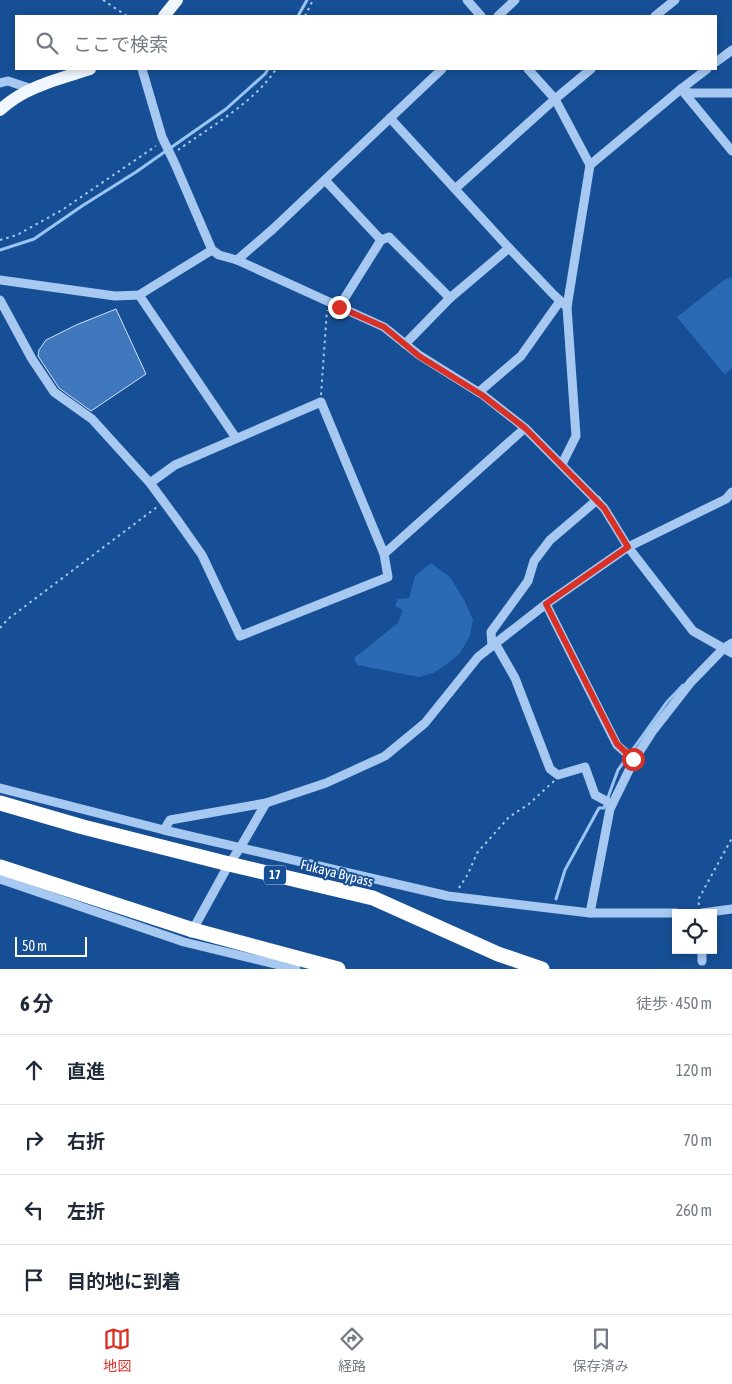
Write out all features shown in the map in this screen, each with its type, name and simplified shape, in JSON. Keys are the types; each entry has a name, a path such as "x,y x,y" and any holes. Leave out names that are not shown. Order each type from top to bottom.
{"highway":[{"name":"Fukaya Bypass","path":"0,803 83,827 373,898 498,954 542,969"},
{"path":"0,867 193,930 338,969"}],"main road":[{"path":"165,15 177,0"},
{"path":"0,110 10,100 32,89 87,70"}],"street":[{"path":"467,0 480,15"},
{"path":"499,15 515,0"},
{"path":"656,15 671,1"},
{"path":"717,61 732,50"},
{"path":"142,70 164,142 203,226 212,250 219,255 237,260 384,327 419,356 479,392 525,428 597,500 628,547 693,631 729,648 691,682 652,732 634,759 610,809 590,913"},
{"path":"237,260 273,229 441,70"},
{"path":"529,70 555,99 590,165 564,304 576,436 562,464"},
{"path":"456,188 555,99 591,70"},
{"path":"590,165 706,70"},
{"path":"0,83 8,81 32,89"},
{"path":"681,89 690,93 732,93"},
{"path":"681,89 732,151"},
{"path":"390,118 509,248 564,304"},
{"path":"325,180 380,240"},
{"path":"339,307 380,240 389,237 450,298"},
{"path":"405,344 450,298 509,248"},
{"path":"0,280 115,296 139,295 212,250"},
{"path":"139,295 236,438"},
{"path":"0,300 32,359 54,392 92,419 150,483 202,555 240,636 388,577 384,554 321,402 175,465 150,483"},
{"path":"479,392 521,356 564,304"},
{"path":"384,554 525,428"},
{"path":"164,830 170,820 266,803 326,783 384,756 425,723 478,657 546,604 628,547 726,499 732,492"},
{"path":"597,500 550,540 534,561 528,581 491,632 494,644 515,678 550,769 558,775 585,767 595,795 612,804"},
{"path":"546,604 617,744 634,759"},
{"path":"0,788 164,830 454,896 590,913 672,913"},
{"path":"184,942 193,930 229,864 266,803"},
{"path":"0,879 184,942 296,969"},
{"path":"717,910 732,910"},
{"path":"702,954 702,962"}],"path":[{"path":"103,0 126,15"},
{"path":"306,15 314,0"},
{"path":"171,155 245,102 270,78 275,70"},
{"path":"0,240 17,235 62,210 164,142"},
{"path":"321,402 326,314 329,303"},
{"path":"0,628 8,619 163,502"},
{"path":"454,896 468,874 477,853 509,817 529,804 561,774"},
{"path":"701,909 698,900 732,838"}],"shaded area":[{"path":"732,277 732,367 725,375 677,317 724,280"},
{"path":"431,563 450,577 473,620 470,636 460,653 433,673 419,677 357,665 354,658 398,623 403,610 395,606 398,599 409,598 415,576"}],"building":[{"path":"116,309 146,374 91,411 59,388 38,356 39,350 46,340 76,325"}],"waterway":[{"path":"299,15 307,0"},
{"path":"0,250 34,239 136,172 226,109 267,70"},
{"path":"556,899 565,870 599,808 604,808 618,770 667,702 683,685"}],"route":[{"path":"339,307 384,327 419,356 482,395 525,428 604,508 628,547 546,604 617,744 633,759"}]}
